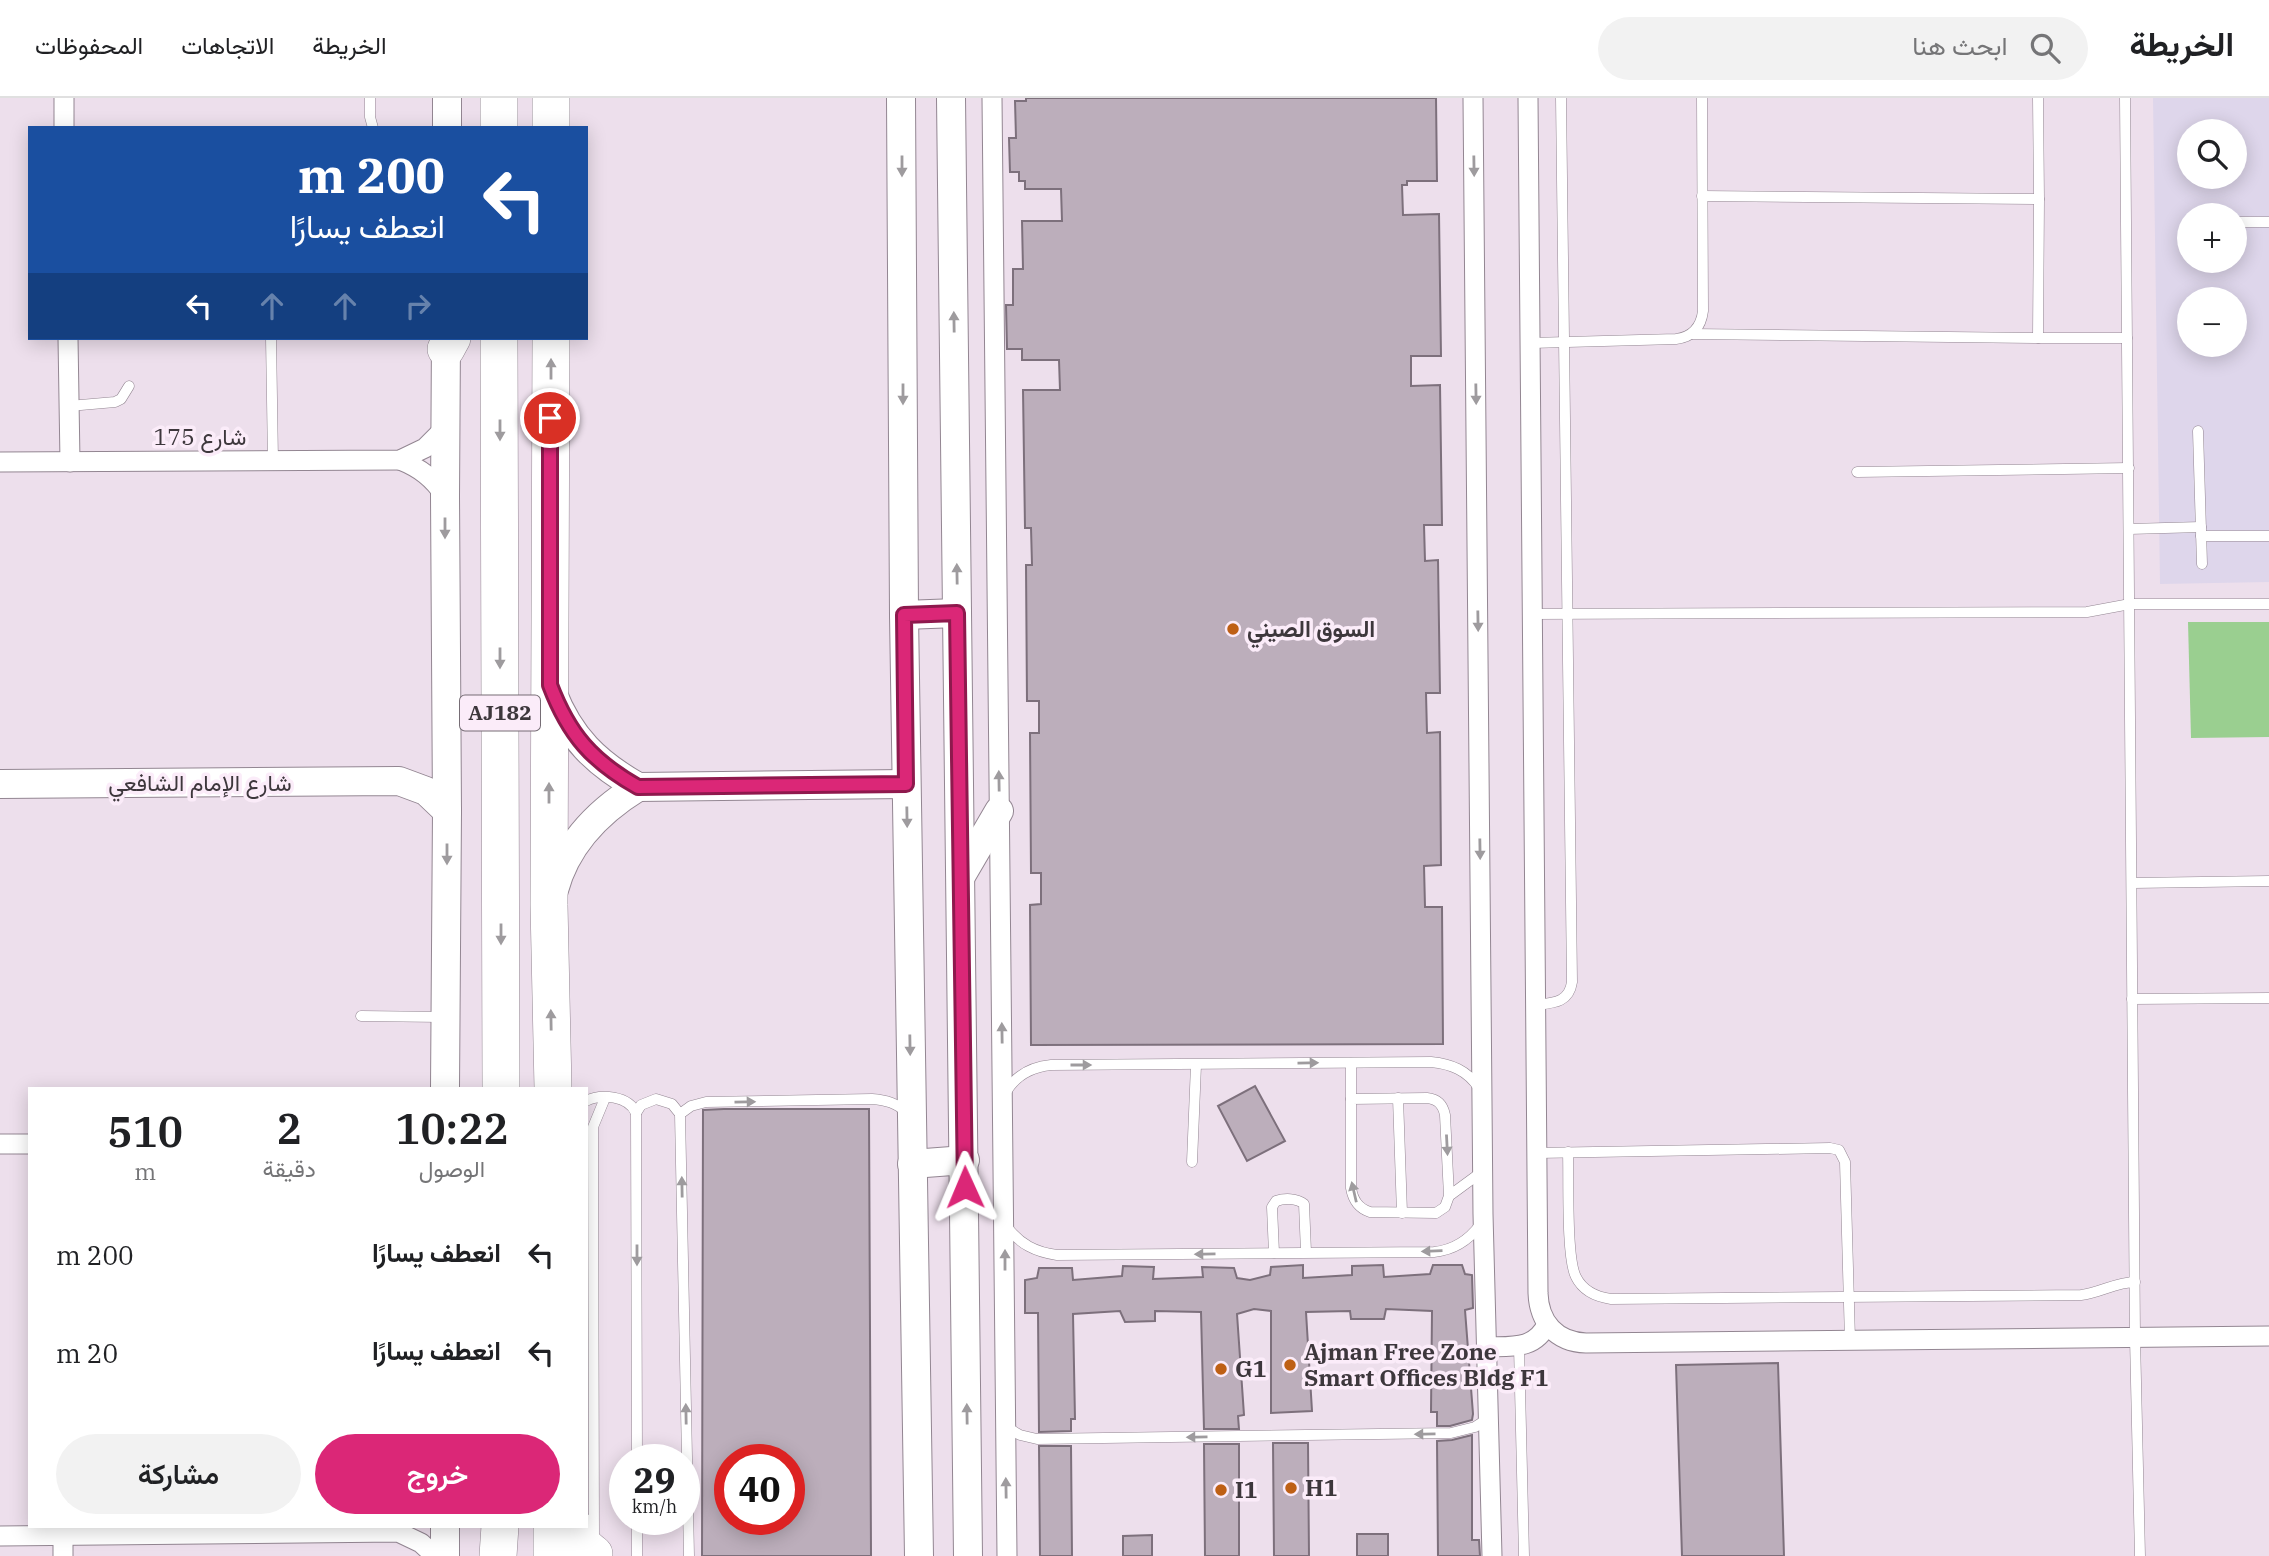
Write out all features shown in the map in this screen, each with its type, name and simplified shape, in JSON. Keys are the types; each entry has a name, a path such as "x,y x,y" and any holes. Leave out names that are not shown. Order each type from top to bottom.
{"highway":[{"path":"499,98 499,126"},
{"path":"551,98 551,126"},
{"name":"AJ182","path":"499,340 501,1087"},
{"name":"AJ182","path":"551,340 549,905 553,1087"},
{"path":"498,1556 499,1528"},
{"path":"552,1528 552,1556"}],"street":[{"path":"64,98 64,126"},
{"path":"447,98 447,126"},
{"path":"901,98 906,784 919,1556"},
{"path":"951,98 968,1556"},
{"path":"992,98 1007,1556"},
{"path":"1473,98 1483,1214 1492,1556"},
{"path":"1528,98 1538,1303 1547,1324 1558,1335 1576,1343 2269,1336"},
{"path":"68,340 70,462"},
{"path":"445,1087 447,811 444,428 448,342"},
{"name":"شارع 175","path":"0,462 400,460 425,448 444,428"},
{"path":"400,460 426,474 444,496"},
{"path":"904,615 957,613"},
{"path":"550,685 567,723 593,756 614,774 638,787 906,784"},
{"name":"شارع الإمام الشافعي","path":"399,781 425,769 446,750"},
{"name":"شارع الإمام الشافعي","path":"0,784 399,781 426,791 447,811"},
{"path":"549,905 566,857 580,836 617,800 638,787"},
{"path":"961,876 999,811"},
{"path":"0,1144 28,1144"},
{"path":"912,1164 965,1160"},
{"path":"1487,1347 1519,1346 1533,1342 1547,1324"},
{"path":"445,1528 445,1556"},
{"path":"0,1536 63,1531 406,1529 435,1556"},
{"path":"63,1531 63,1556"}],"lane":[{"path":"370,98 372,126"},
{"path":"1535,1005 1565,999 1572,989 1561,98"},
{"path":"1692,334 1698,327 1703,311 1702,98"},
{"path":"2038,98 2038,338"},
{"path":"2125,98 2135,1338 2140,1556"},
{"path":"1702,196 2039,199"},
{"path":"2247,222 2269,222"},
{"path":"1531,343 1676,339 1692,334 2127,338"},
{"path":"271,340 273,461"},
{"path":"69,405 115,402 121,399 129,386"},
{"path":"2198,432 2202,564"},
{"path":"1857,472 2129,468"},
{"path":"2129,529 2269,536"},
{"path":"1532,614 2087,612 2130,604 2269,604"},
{"path":"2133,883 2269,881"},
{"path":"2133,999 2269,998"},
{"path":"361,1016 446,1017"},
{"path":"1351,1063 1351,1099 1351,1188 1354,1201 1370,1212 1436,1213 1446,1207 1449,1196 1444,1110 1438,1101 1351,1099"},
{"path":"1003,1099 1013,1081 1021,1074 1040,1066 1444,1063 1467,1074 1483,1094"},
{"path":"1192,1162 1196,1065"},
{"path":"588,1100 595,1097 625,1101 635,1108 636,1113 637,1444"},
{"path":"588,1545 593,1127 605,1098"},
{"path":"1398,1098 1402,1213"},
{"path":"636,1113 641,1105 656,1099 672,1104 680,1114 689,1556"},
{"path":"680,1114 691,1106 706,1102 872,1099 894,1104 911,1118"},
{"path":"1537,1153 1830,1147 1839,1150 1845,1162 1850,1340"},
{"path":"1568,1152 1573,1268 1583,1286 1591,1293 1611,1299 2081,1295 2135,1282"},
{"path":"1449,1196 1483,1171"},
{"path":"1273,1253 1272,1207 1276,1200 1280,1199 1297,1200 1304,1204 1307,1252"},
{"path":"1005,1225 1022,1243 1033,1250 1057,1255 1445,1251 1473,1234 1483,1214"},
{"path":"1519,1346 1524,1556"},
{"path":"1004,1426 1020,1435 1037,1439 1423,1434 1459,1432 1475,1427 1489,1417"},
{"path":"637,1535 637,1556"}],"shaded area":[{"path":"2153,98 2269,98 2269,582 2160,584"}],"green space":[{"path":"2188,622 2269,622 2269,737 2191,738"}],"building":[{"name":"السوق الصيني","path":"1026,98 1436,98 1437,181 1407,181 1407,185 1402,185 1403,215 1439,214 1441,356 1411,356 1411,386 1440,385 1442,525 1424,525 1425,561 1438,560 1440,693 1426,693 1427,733 1440,732 1441,865 1424,866 1425,907 1442,907 1443,1044 1031,1045 1030,905 1041,904 1041,873 1031,873 1030,733 1039,733 1039,701 1027,701 1026,565 1032,565 1031,528 1025,528 1023,390 1060,390 1059,360 1022,360 1022,349 1007,349 1006,305 1013,305 1013,269 1023,269 1022,221 1062,221 1061,189 1025,189 1025,181 1019,181 1019,172 1010,172 1009,138 1016,138 1015,101 1026,101"},
{"path":"1255,1086 1285,1141 1247,1161 1218,1106"},
{"path":"869,1109 871,1556 702,1556 703,1110"},
{"path":"1303,1265 1303,1278 1352,1275 1352,1266 1383,1265 1384,1277 1430,1274 1433,1265 1462,1265 1465,1274 1472,1275 1473,1308 1465,1310 1472,1420 1450,1426 1437,1426 1437,1412 1431,1412 1432,1311 1386,1309 1384,1319 1351,1319 1350,1311 1306,1312 1312,1411 1271,1413 1271,1311 1254,1309 1237,1314 1244,1415 1238,1416 1239,1429 1204,1429 1201,1312 1155,1311 1155,1321 1125,1322 1120,1311 1073,1314 1075,1419 1071,1419 1071,1431 1039,1432 1038,1313 1025,1313 1025,1280 1037,1278 1039,1268 1072,1268 1073,1280 1122,1276 1123,1266 1154,1267 1153,1279 1203,1277 1202,1267 1234,1268 1237,1278 1250,1280 1270,1275 1271,1267"},
{"path":"1778,1363 1784,1556 1682,1556 1676,1365"},
{"path":"1472,1435 1472,1540 1479,1540 1480,1556 1438,1556 1437,1441"},
{"path":"1273,1443 1308,1443 1309,1556 1274,1556"},
{"path":"1204,1444 1239,1444 1239,1556 1205,1556"},
{"path":"1039,1446 1071,1446 1072,1556 1040,1556"},
{"path":"1357,1534 1388,1534 1388,1556 1357,1556"},
{"path":"1152,1535 1152,1556 1123,1556 1123,1536"}],"place":[{"name":"السوق الصيني","path":"1233,629"},
{"name":"Ajman Free Zone Smart Offices Bldg F1","path":"1290,1365"},
{"name":"G1","path":"1221,1369"},
{"name":"H1","path":"1291,1488"},
{"name":"I1","path":"1221,1490"}],"route":[{"path":"550,418 550,685 560,711 574,735 614,774 638,787 906,784 904,615 957,613 965,1187"}]}
